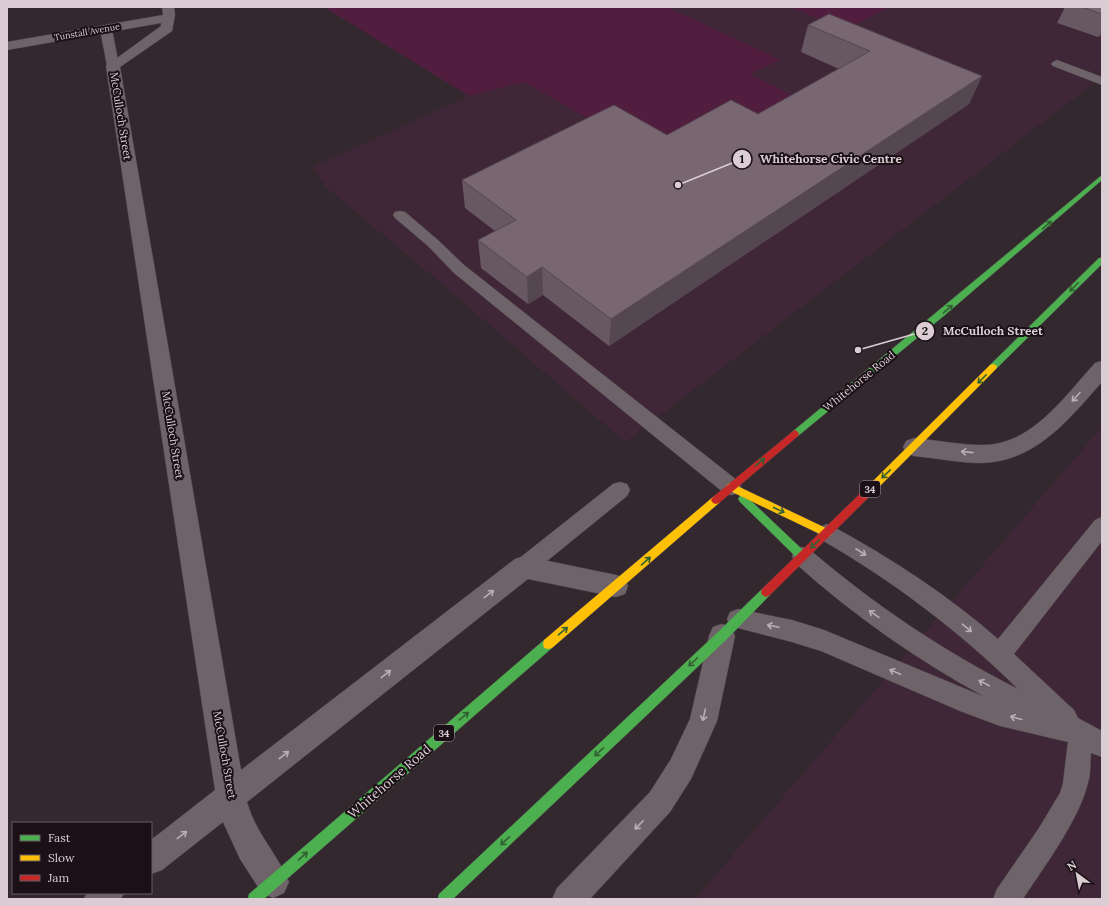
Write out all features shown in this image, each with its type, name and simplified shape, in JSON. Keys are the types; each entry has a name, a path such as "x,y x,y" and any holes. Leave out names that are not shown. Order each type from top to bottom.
{"highway":[{"name":"Whitehorse Road","path":"254,899 450,727 731,487 942,313 1102,177"},
{"name":"34","path":"444,899 827,533 1102,260"},
{"path":"731,487 827,533"},
{"path":"731,487 802,556"}],"street":[{"name":"Tunstall Avenue","path":"7,46 106,29 168,13"},
{"name":"McCulloch Street","path":"168,13 167,28 113,66 231,796 238,823 251,848 273,882"},
{"path":"914,447 984,454 1009,451 1028,443 1046,431 1102,368"},
{"path":"152,858 524,567 616,586"},
{"path":"568,899 660,802 682,769 703,721 730,627"}],"lane":[{"path":"106,29 113,66"},
{"path":"1057,64 1102,82"},
{"path":"400,215 433,242 459,269 731,487"},
{"path":"524,567 620,490"},
{"path":"999,655 1102,526"},
{"path":"827,533 861,552 960,622 1092,739"},
{"path":"802,556 846,593 913,640 982,682 1092,739"},
{"path":"730,627 792,631 824,641 968,703 1000,714 1092,739"},
{"path":"1007,899 1048,837 1069,801 1092,739"}],"shaded area":[{"path":"324,7 667,7 781,60 750,74 815,107 752,142 612,132 524,82 469,96"},
{"path":"667,7 790,7 845,30 889,7 1102,7 1102,77 625,442 446,287 326,187 313,167 469,96 524,82 612,132 814,107 749,74 780,60"},
{"path":"790,7 889,7 845,30"},
{"path":"1102,427 1102,899 695,899"}],"building":[{"path":"1082,7 1102,7 1102,14"},
{"path":"829,14 982,76 611,319 542,267 527,277 478,240 516,220 462,180 614,105 667,135 731,100 758,114 870,51 808,25"}],"traffic: fast":[{"path":"795,434 942,313 1102,177"},
{"path":"993,367 1102,260"},
{"path":"743,499 802,556"},
{"path":"444,899 722,636 766,592"},
{"path":"254,899 548,644"}],"traffic: slow":[{"path":"873,487 993,367"},
{"path":"731,487 827,533"},
{"path":"548,644 716,500"}],"traffic: jam":[{"path":"716,500 795,434"},
{"path":"766,592 873,487"}],"place":[{"name":"Whitehorse Civic Centre","path":"678,185"},
{"name":"McCulloch Street","path":"858,350"}]}
